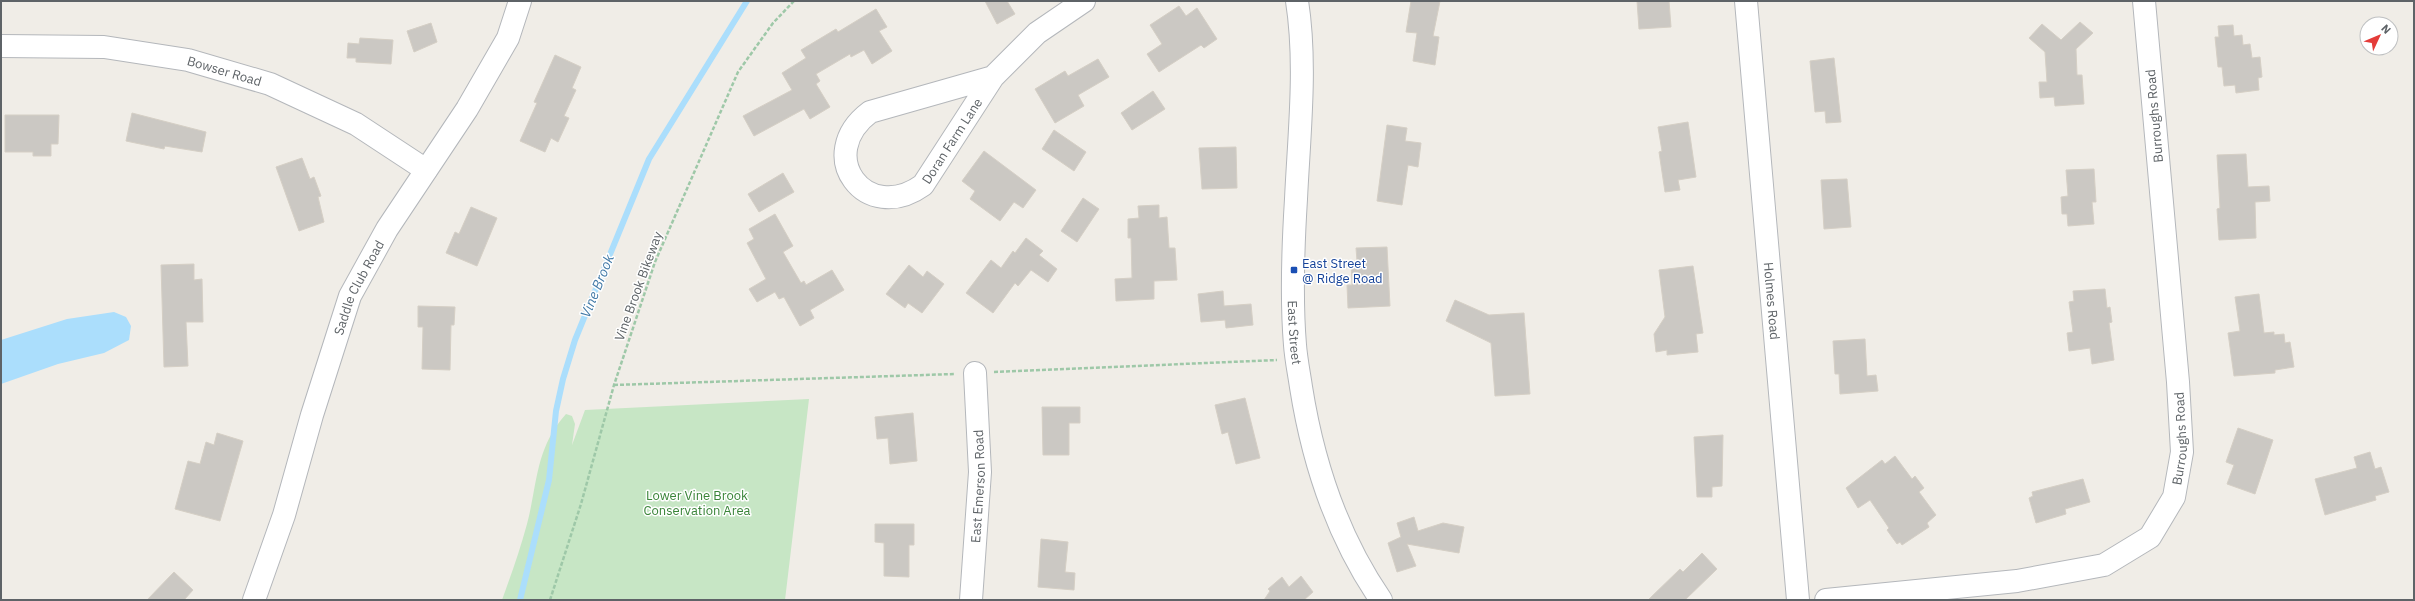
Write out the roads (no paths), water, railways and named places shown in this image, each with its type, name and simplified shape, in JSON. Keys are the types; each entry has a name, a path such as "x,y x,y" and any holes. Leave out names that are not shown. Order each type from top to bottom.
{"street":[{"name":"Saddle Club Road","path":"254,600 284,515 312,415 350,296 388,229 467,109 508,38 520,1"},
{"name":"Doran Farm Lane","path":"993,77 870,112 857,121 848,134 845,150 846,165 853,180 864,191 879,197 895,198 910,195 923,185 993,77 1037,34 1084,1"},
{"name":"East Street","path":"1297,1 1300,19 1300,109 1294,238 1295,345 1316,461 1340,529 1364,575 1381,600"},
{"name":"Holmes Road","path":"1746,1 1798,600"},
{"name":"Burroughs Road","path":"1826,600 2017,581 2104,565 2150,537 2174,497 2182,452 2178,382 2144,1"},
{"name":"Bowser Road","path":"1,46 104,47 188,60 270,84 356,124 426,170"},
{"name":"East Emerson Road","path":"971,600 980,472 976,373"}],"water":[{"path":"114,312 126,317 131,326 129,340 104,353 58,364 1,384 1,340 67,319"}],"waterway":[{"name":"Vine Brook","path":"520,600 549,480 556,411 563,379 575,340 649,159 747,1"}],"place":[{"name":"East Street @ Ridge Road","path":"1294,270"}],"park label":[{"name":"Lower Vine Brook Conservation Area","path":"697,502"}]}
